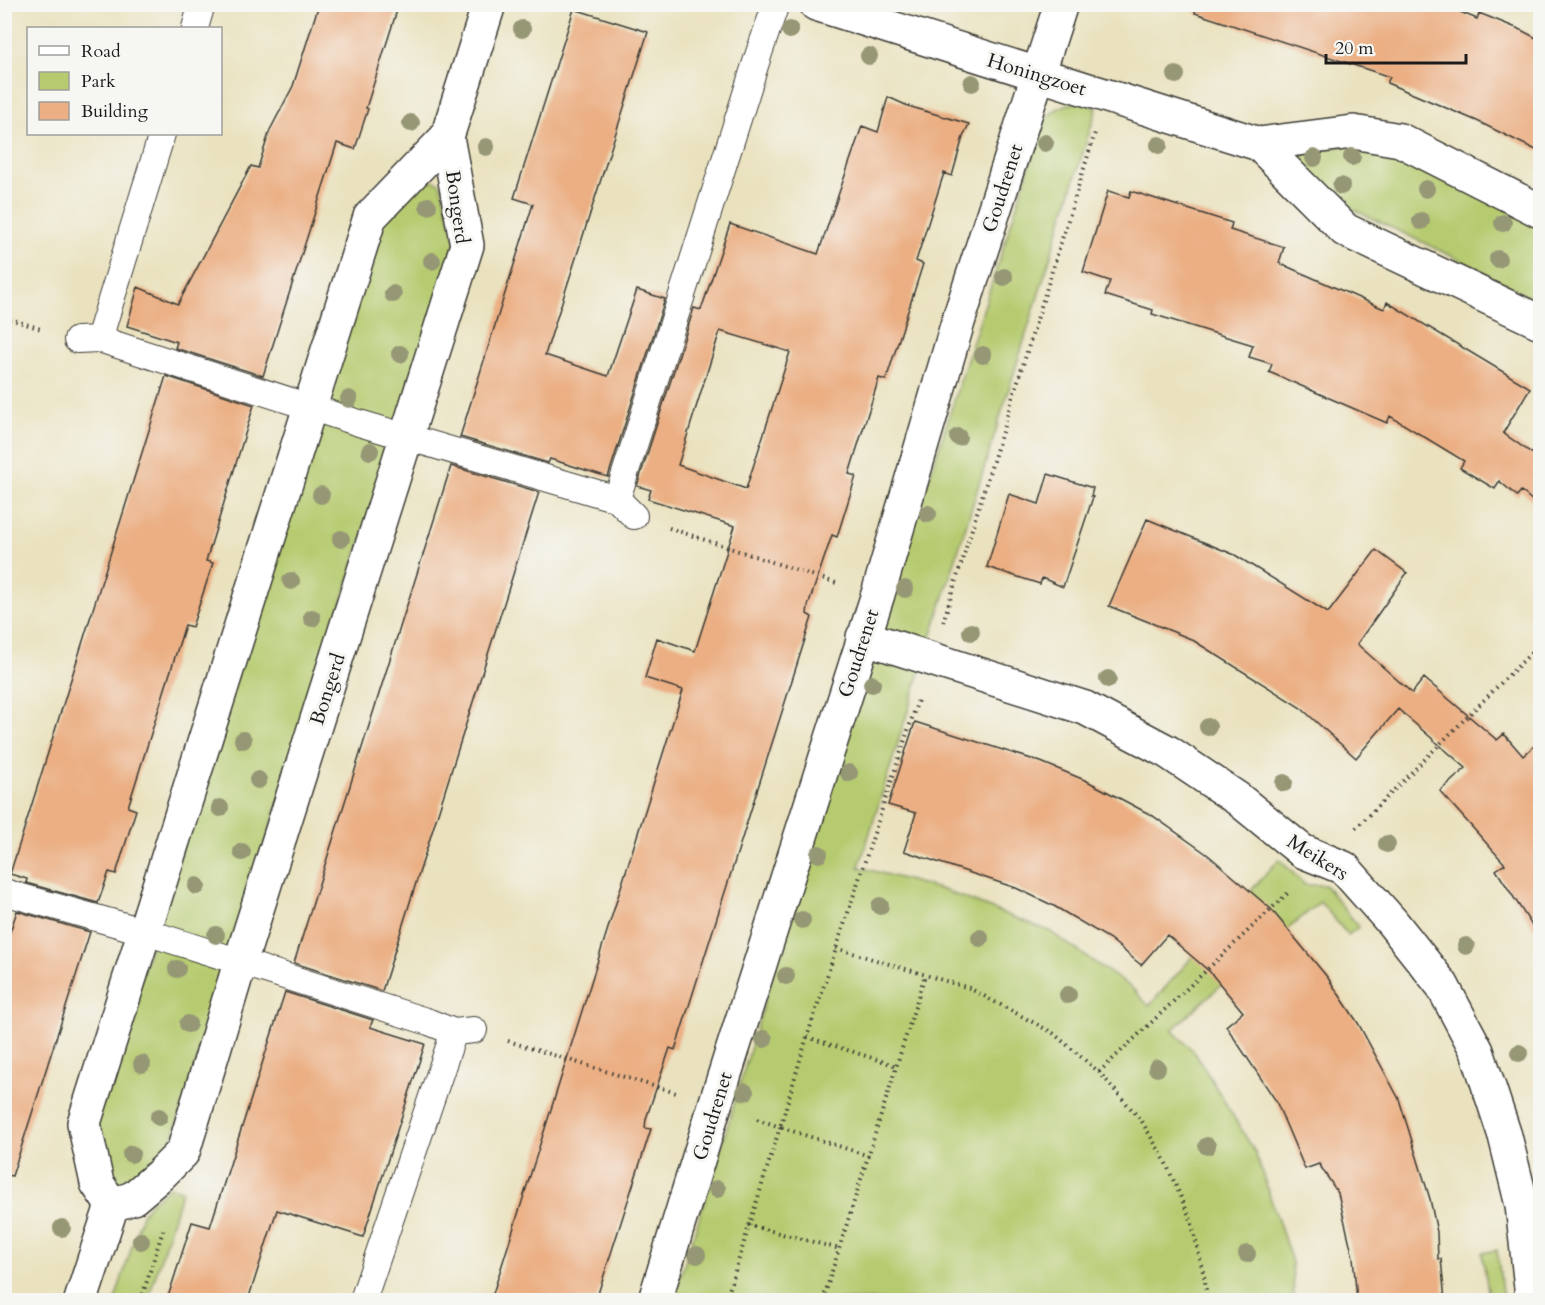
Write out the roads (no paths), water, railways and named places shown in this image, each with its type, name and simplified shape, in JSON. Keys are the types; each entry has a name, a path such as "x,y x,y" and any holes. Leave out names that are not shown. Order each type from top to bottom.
{"street":[{"name":"Bongerd","path":"447,137 467,245 240,963 183,1152 133,1198 112,1205 98,1183 84,1123 370,217 447,137 489,4"},
{"name":"Honingzoet","path":"816,4 1259,144 1353,132 1400,140 1540,211"},
{"name":"Goudrenet","path":"655,1300 878,594 958,322 1061,4"},
{"name":"Honingzoet","path":"1259,144 1345,230 1540,322"},
{"name":"Meikers","path":"863,636 931,660 1085,708 1168,752 1238,799 1302,851 1344,868 1392,922 1442,985 1477,1052 1505,1136 1521,1205 1531,1300"},
{"path":"81,1300 112,1205"}],"lane":[{"path":"195,27 202,4"},
{"path":"162,135 88,339 407,437 626,508 759,53 776,4"},
{"path":"4,892 146,932 429,1022 464,1031 363,1300"}]}
